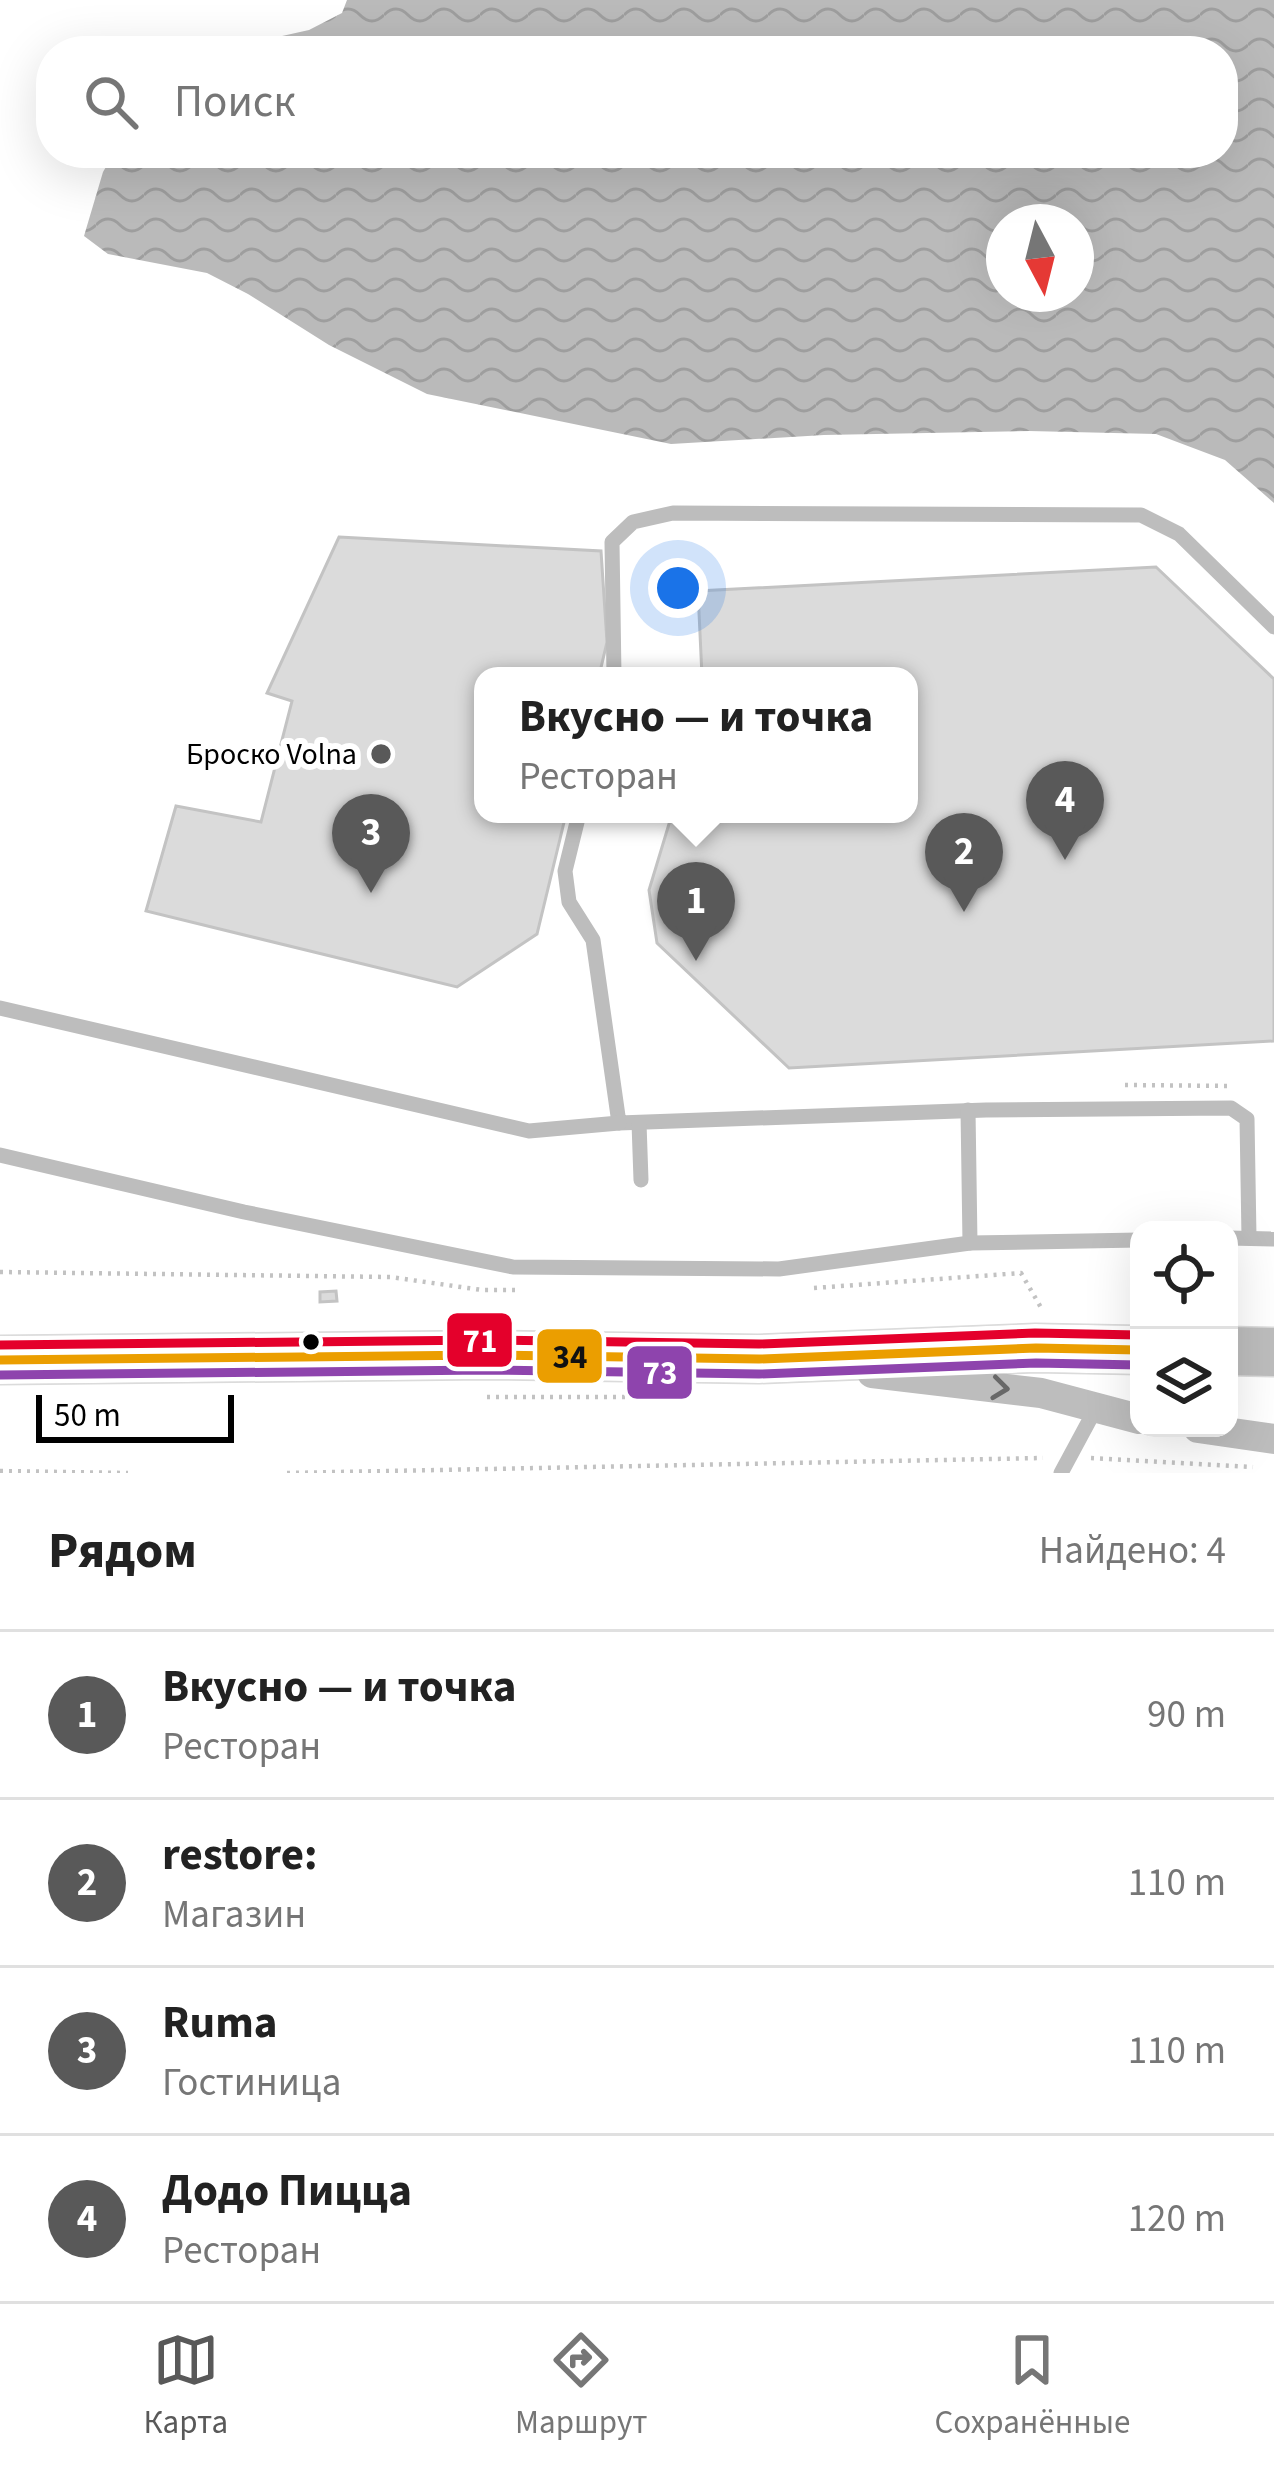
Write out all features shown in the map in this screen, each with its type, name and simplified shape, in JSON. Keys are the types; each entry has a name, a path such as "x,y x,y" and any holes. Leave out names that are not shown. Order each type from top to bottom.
{"main road":[{"path":"0,1360 486,1355 759,1359 1036,1348 1130,1350"},
{"path":"1238,1351 1274,1352"}],"street":[{"path":"759,1359 1041,1394 1130,1417"},
{"path":"1238,1434 1274,1439"}],"lane":[{"path":"616,667 612,542 633,522 673,513 1141,515 1179,534 1274,627"},
{"path":"577,823 565,871 569,902 593,940 619,1124"},
{"path":"0,1008 529,1131 968,1110 1231,1108 1246,1119 1249,1238"},
{"path":"968,1110 970,1243"},
{"path":"639,1123 641,1180"},
{"path":"0,1155 244,1212 513,1267 779,1269 970,1243 1130,1240"},
{"path":"1238,1238 1274,1239"},
{"path":"1061,1473 1096,1408"}],"path":[{"path":"487,1397 628,1397"},
{"path":"287,1473 826,1463"},
{"path":"0,1471 128,1473"}],"water":[{"path":"347,0 1274,0 1274,503 1225,460 1156,434 824,435 671,444 427,394 329,345 207,273 108,254 84,236 105,168 1238,168 1238,36 282,36 309,30 342,13"}],"building":[{"name":"Броско Volna","path":"339,537 601,551 607,642 601,667 474,667 474,823 564,823 537,934 457,987 146,911 176,806 261,822 292,701 267,693"},
{"path":"1156,567 1274,679 1274,1041 789,1068 657,943 649,890 669,823 918,823 918,667 702,667 698,591"},
{"path":"336,1291 337,1301 320,1302 320,1292"}],"transit line":[{"name":"71","path":"0,1345 486,1340 759,1344 1035,1333 1130,1335"},
{"name":"34","path":"0,1360 486,1355 759,1359 1036,1348 1130,1350"},
{"name":"73","path":"0,1375 486,1370 759,1374 1036,1363 1130,1365"}],"place":[{"name":"Броско Volna","path":"381,754"},
{"name":"Додо Пицца","path":"1065,860"},
{"name":"Ruma","path":"371,893"},
{"name":"restore:","path":"964,912"},
{"name":"Вкусно — и точка","path":"696,961"}]}
